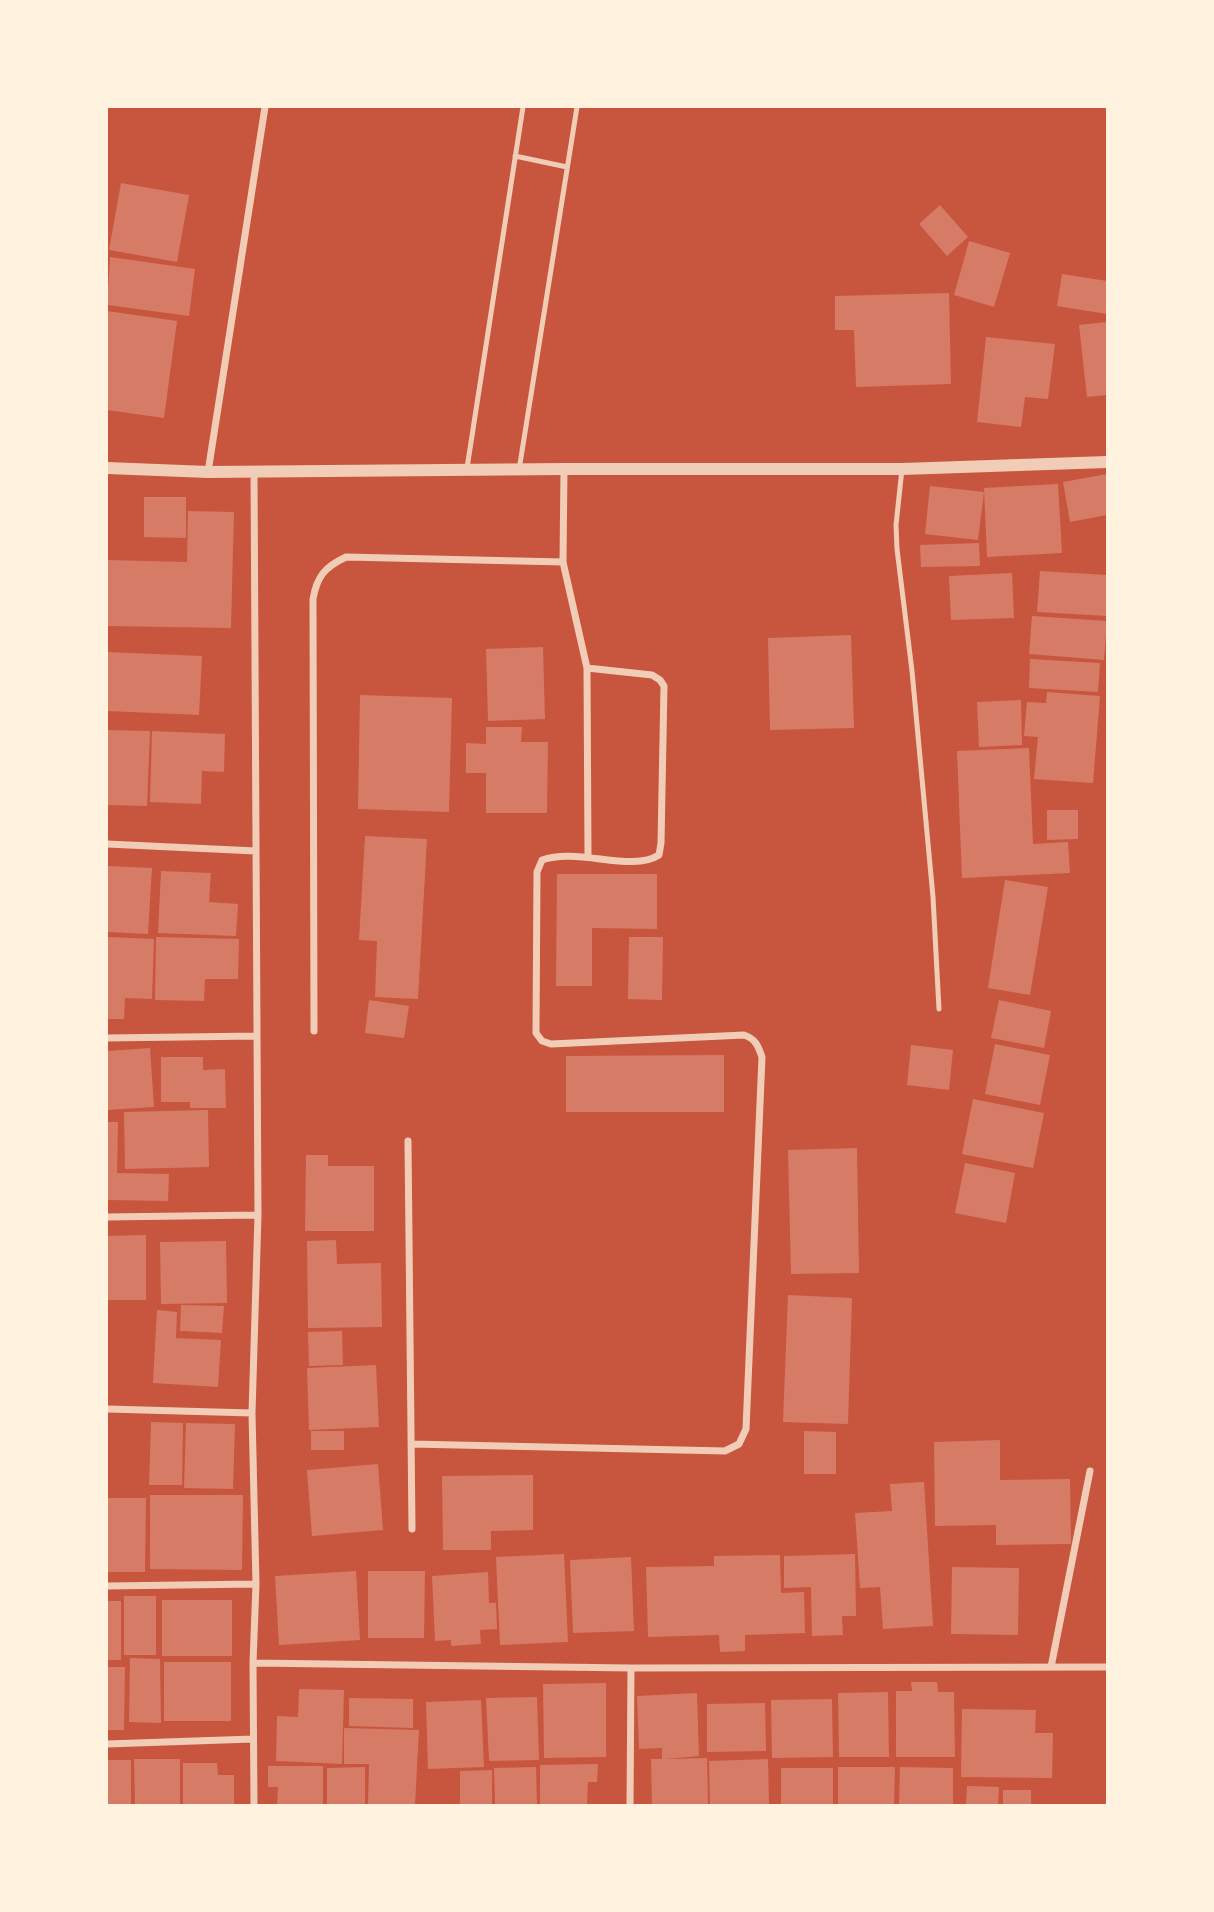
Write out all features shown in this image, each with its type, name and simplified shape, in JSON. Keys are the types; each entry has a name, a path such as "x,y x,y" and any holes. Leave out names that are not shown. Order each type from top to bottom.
{"street":[{"path":"208,472 265,107"},
{"path":"107,468 208,472 902,469 1107,462"},
{"path":"565,469 563,562 587,668 588,856"},
{"path":"254,472 258,1215 252,1413 256,1584 253,1663 254,1805"},
{"path":"314,1031 313,599 316,584 323,571 346,557 563,562"},
{"path":"412,1444 725,1451 739,1444 746,1429 762,1057 754,1038 744,1035 551,1044 542,1041 536,1033 537,872 542,860 550,857 588,856 637,862 652,860 659,855 662,843 664,686 652,675 587,668"},
{"path":"107,844 256,851"},
{"path":"107,1038 257,1036"},
{"path":"408,1141 412,1529"},
{"path":"107,1217 258,1215"},
{"path":"107,1409 252,1413"},
{"path":"1051,1667 1090,1471"},
{"path":"107,1587 256,1584"},
{"path":"253,1663 631,1668 1107,1667"},
{"path":"630,1805 631,1668"},
{"path":"107,1744 253,1739"}],"lane":[{"path":"467,471 523,107"},
{"path":"519,470 577,107"},
{"path":"515,156 567,167"},
{"path":"902,469 896,525 897,549 921,764 933,897 939,1009"}],"building":[{"path":"121,183 189,195 177,262 109,250"},
{"path":"940,205 968,237 947,256 919,224"},
{"path":"969,241 1010,253 994,307 954,295"},
{"path":"110,257 195,269 189,316 107,305"},
{"path":"1062,274 1107,281 1107,314 1057,306"},
{"path":"949,293 951,384 856,387 854,330 835,330 835,296"},
{"path":"107,311 177,321 164,418 107,410"},
{"path":"1107,322 1107,395 1087,397 1079,325"},
{"path":"986,337 1055,344 1048,399 1025,397 1021,427 977,422"},
{"path":"1107,474 1107,515 1070,522 1063,482"},
{"path":"1058,484 1062,553 987,557 984,488"},
{"path":"930,486 984,492 978,540 925,534"},
{"path":"144,497 186,497 186,538 144,537"},
{"path":"188,511 234,512 231,628 107,626 107,560 187,562"},
{"path":"979,543 980,566 921,567 920,545"},
{"path":"1040,571 1107,575 1107,616 1037,612"},
{"path":"1012,573 1014,618 951,620 949,576"},
{"path":"1032,616 1107,621 1104,660 1029,654"},
{"path":"851,635 854,728 770,730 768,638"},
{"path":"543,647 545,719 488,721 486,649"},
{"path":"107,652 202,656 199,715 107,711"},
{"path":"1030,659 1100,663 1098,692 1029,688"},
{"path":"1047,692 1100,696 1093,783 1034,779 1038,737 1024,736 1027,702 1046,703"},
{"path":"360,695 452,698 449,812 358,809"},
{"path":"1021,700 1022,745 979,747 977,702"},
{"path":"486,727 522,727 521,742 548,742 547,813 486,813 486,773 466,773 466,743 486,744"},
{"path":"107,730 150,731 147,806 107,805"},
{"path":"152,731 225,734 224,772 202,771 201,804 150,802"},
{"path":"1029,748 1033,844 1068,842 1070,873 962,878 957,751"},
{"path":"1047,810 1078,810 1078,839 1047,840"},
{"path":"365,836 427,839 418,999 375,997 377,941 359,940"},
{"path":"107,866 152,868 148,934 107,932"},
{"path":"161,871 211,873 209,902 238,904 236,936 158,933"},
{"path":"557,874 657,874 657,929 592,928 592,986 556,986"},
{"path":"1005,880 1048,887 1030,995 988,988"},
{"path":"108,937 154,939 152,999 125,998 124,1019 107,1019"},
{"path":"156,937 239,939 238,979 205,979 204,1001 155,1000"},
{"path":"629,937 663,937 662,1000 628,999"},
{"path":"369,1000 409,1006 404,1038 365,1033"},
{"path":"999,1000 1051,1011 1044,1048 991,1038"},
{"path":"995,1044 1050,1055 1040,1105 985,1094"},
{"path":"911,1045 953,1050 949,1090 907,1085"},
{"path":"150,1048 154,1107 107,1110 107,1051"},
{"path":"724,1055 724,1112 566,1112 566,1056"},
{"path":"161,1057 203,1057 203,1070 225,1069 226,1108 190,1108 190,1102 161,1102"},
{"path":"973,1099 1044,1113 1033,1168 962,1154"},
{"path":"208,1110 209,1167 125,1169 124,1112"},
{"path":"107,1122 118,1122 117,1173 169,1174 168,1201 107,1200"},
{"path":"857,1148 859,1273 791,1274 788,1150"},
{"path":"306,1155 328,1155 328,1166 374,1166 374,1231 305,1231"},
{"path":"965,1163 1015,1173 1006,1223 955,1213"},
{"path":"146,1235 146,1300 107,1300 107,1236"},
{"path":"336,1240 337,1264 381,1263 382,1327 308,1328 307,1241"},
{"path":"226,1241 227,1303 161,1304 160,1242"},
{"path":"788,1295 852,1298 848,1424 783,1422"},
{"path":"181,1305 224,1306 222,1333 180,1331"},
{"path":"157,1310 177,1312 176,1338 221,1340 218,1387 153,1383"},
{"path":"342,1331 343,1365 309,1366 308,1332"},
{"path":"376,1365 379,1427 309,1430 307,1368"},
{"path":"151,1422 183,1423 182,1485 149,1485"},
{"path":"186,1423 235,1424 233,1489 184,1488"},
{"path":"311,1431 344,1431 344,1450 311,1450"},
{"path":"804,1431 836,1432 836,1474 804,1474"},
{"path":"1000,1440 1000,1480 1070,1479 1071,1544 996,1545 996,1525 935,1526 934,1442"},
{"path":"378,1464 383,1530 312,1536 307,1470"},
{"path":"533,1475 533,1530 491,1531 491,1550 443,1550 442,1476"},
{"path":"924,1482 933,1626 883,1629 880,1587 860,1588 855,1513 892,1511 890,1484"},
{"path":"150,1495 243,1495 242,1570 150,1569"},
{"path":"107,1498 146,1498 145,1572 107,1572"},
{"path":"564,1554 568,1642 500,1645 496,1557"},
{"path":"855,1554 856,1616 842,1616 843,1635 812,1636 811,1587 784,1588 784,1556"},
{"path":"780,1555 781,1593 804,1592 805,1633 745,1635 745,1651 720,1652 719,1635 648,1637 646,1567 714,1566 714,1556"},
{"path":"631,1557 634,1631 573,1633 570,1560"},
{"path":"952,1567 1019,1568 1018,1635 951,1634"},
{"path":"356,1571 360,1640 279,1645 275,1576"},
{"path":"368,1571 425,1571 424,1638 368,1638"},
{"path":"488,1572 489,1603 496,1603 497,1629 480,1630 481,1644 451,1646 451,1640 435,1641 432,1576"},
{"path":"124,1596 156,1596 156,1655 124,1655"},
{"path":"162,1600 232,1600 232,1656 162,1656"},
{"path":"107,1601 121,1601 121,1660 107,1660"},
{"path":"130,1658 160,1659 161,1723 129,1722"},
{"path":"164,1662 231,1662 231,1721 164,1721"},
{"path":"107,1667 125,1667 124,1730 107,1730"},
{"path":"911,1682 937,1682 938,1692 954,1692 955,1757 896,1757 896,1691 912,1691"},
{"path":"606,1683 606,1757 544,1758 543,1684"},
{"path":"299,1689 344,1690 342,1764 276,1761 277,1716 298,1717"},
{"path":"888,1692 889,1757 839,1757 838,1693"},
{"path":"697,1693 699,1756 665,1759 707,1758 708,1805 652,1805 651,1759 662,1759 662,1748 639,1749 637,1696"},
{"path":"537,1697 539,1760 489,1761 486,1698"},
{"path":"349,1698 413,1699 413,1728 349,1726"},
{"path":"832,1699 833,1757 772,1758 771,1700"},
{"path":"481,1700 484,1767 428,1769 426,1702"},
{"path":"765,1703 766,1751 707,1752 707,1704"},
{"path":"962,1709 1036,1710 1035,1733 1053,1733 1052,1778 961,1777"},
{"path":"344,1728 419,1730 415,1805 368,1805 369,1764 344,1764"},
{"path":"134,1759 180,1759 180,1805 135,1805"},
{"path":"768,1759 769,1805 710,1805 709,1761"},
{"path":"107,1760 131,1760 131,1805 107,1805"},
{"path":"183,1763 217,1763 218,1775 234,1775 234,1805 183,1805"},
{"path":"598,1764 597,1782 588,1782 587,1805 540,1805 540,1765"},
{"path":"268,1766 323,1766 323,1805 277,1805 278,1787 268,1787"},
{"path":"365,1767 365,1805 327,1805 327,1768"},
{"path":"536,1767 537,1805 495,1805 494,1768"},
{"path":"838,1767 895,1767 894,1805 838,1805"},
{"path":"900,1767 953,1768 953,1805 899,1805"},
{"path":"781,1768 833,1768 833,1805 781,1805"},
{"path":"492,1770 492,1805 460,1805 460,1771"},
{"path":"967,1786 999,1787 998,1805 966,1805"},
{"path":"1003,1790 1031,1790 1031,1805 1003,1805"}]}
